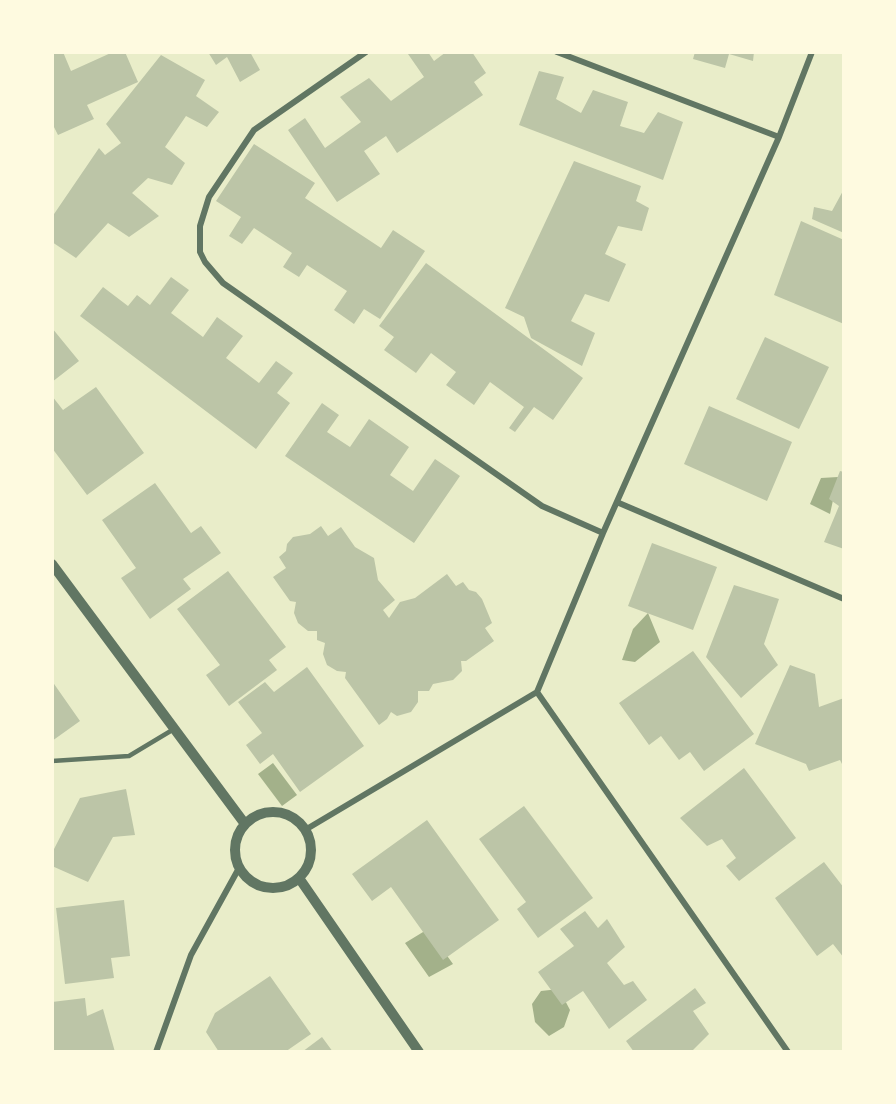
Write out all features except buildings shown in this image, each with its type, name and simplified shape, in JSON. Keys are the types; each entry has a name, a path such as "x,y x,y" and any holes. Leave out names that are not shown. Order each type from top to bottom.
{"street":[{"path":"366,52 254,130 210,197 199,241 205,262 223,284 532,500 603,533"},
{"path":"557,52 779,137"},
{"path":"306,830 537,692 603,533 779,137 812,55"},
{"path":"618,503 843,599"},
{"path":"52,564 245,824"},
{"path":"537,692 788,1052"},
{"path":"272,812 296,819 306,830 310,843 310,857 299,878 285,886 260,886 246,877 239,868 234,847 237,834 245,824 258,815 272,812"},
{"path":"156,1052 191,955 239,868"},
{"path":"299,878 419,1052"}],"lane":[{"path":"52,761 129,756 175,728"}],"shaded area":[{"path":"838,477 830,514 810,504 821,478"},
{"path":"648,613 660,642 635,662 622,660 633,629"},
{"path":"273,763 297,795 282,806 258,774"},
{"path":"428,929 453,964 429,977 405,943"},
{"path":"559,989 570,1010 564,1027 549,1036 535,1022 532,1004 541,991"}]}
